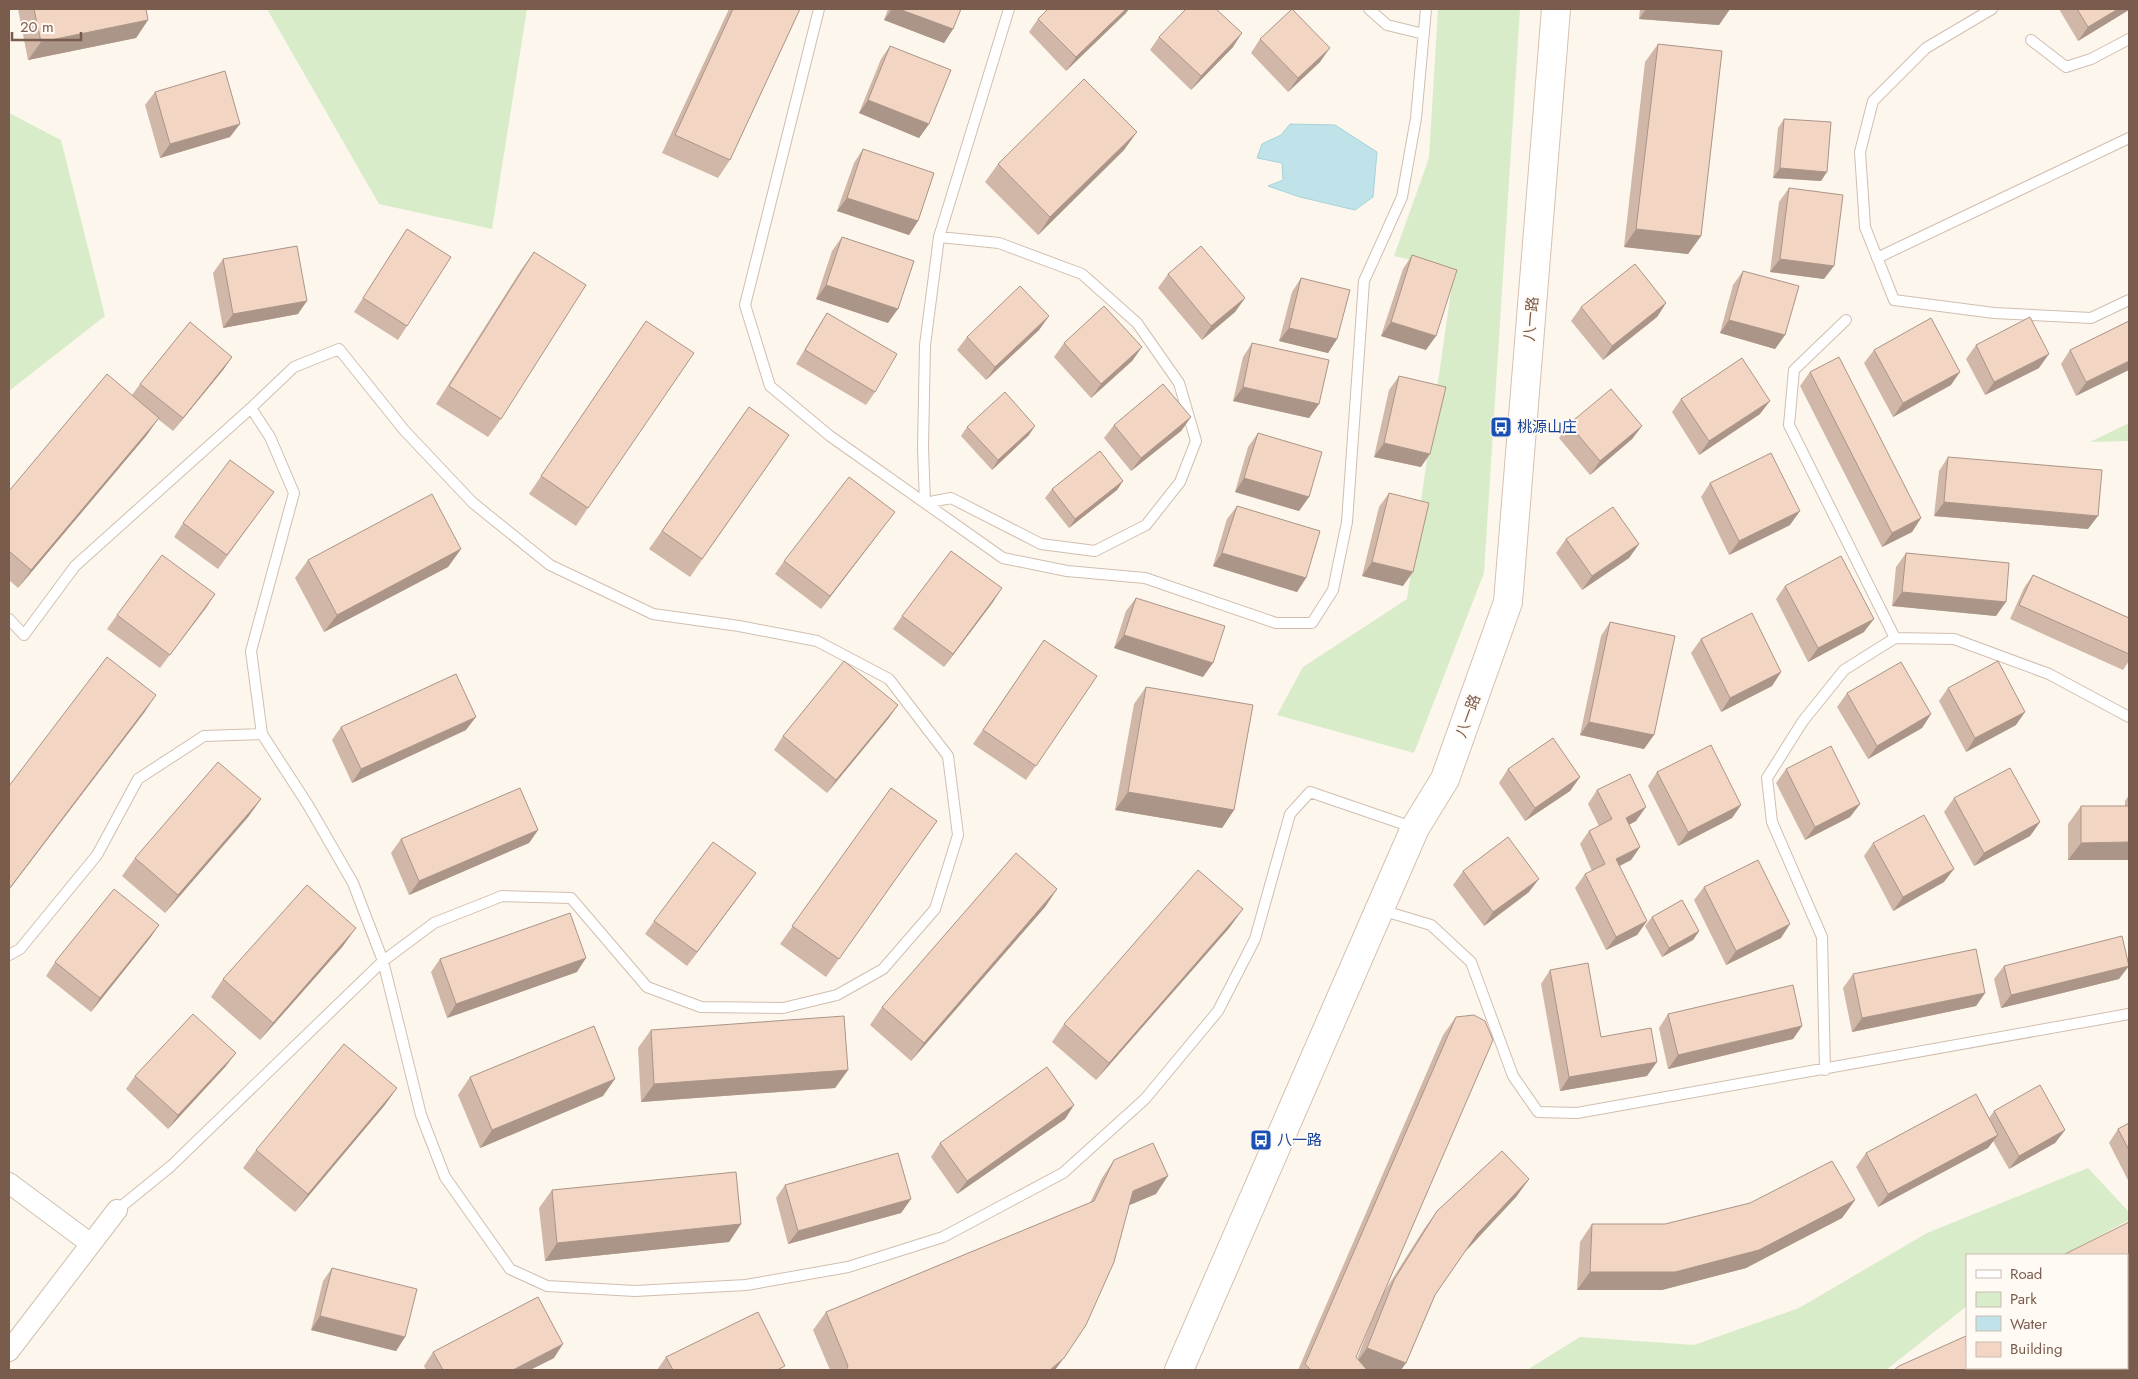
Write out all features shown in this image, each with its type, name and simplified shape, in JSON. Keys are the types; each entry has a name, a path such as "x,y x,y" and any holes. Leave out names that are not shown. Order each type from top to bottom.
{"main road":[{"name":"八一路","path":"1179,1370 1416,828 1445,779 1508,602 1556,9"}],"street":[{"path":"9,1183 91,1244"},
{"path":"9,1351 117,1210"}],"lane":[{"path":"819,9 745,305 770,386 830,436 1003,558 1068,571 1145,578 1276,623 1312,623 1333,590 1347,522 1364,280 1402,197 1416,118 1426,9"},
{"path":"925,504 923,448 925,345 939,237 1008,9"},
{"path":"1369,9 1387,25 1424,34"},
{"path":"1992,9 1926,48 1874,101 1860,152 1864,227 1894,300 1994,313 2091,318 2129,300"},
{"path":"2031,40 2066,68 2091,59 2129,39"},
{"path":"1877,258 2129,138"},
{"path":"925,504 951,498 1041,544 1095,551 1146,525 1180,482 1196,440 1179,383 1137,322 1082,274 999,243 939,237"},
{"path":"1846,320 1794,370 1789,425 1895,638"},
{"path":"9,619 24,635 75,566 294,367 339,349 404,430 473,503 550,566 653,614 818,641 889,678 948,756 958,834 935,909 883,969 836,995 783,1008 701,1007 646,987 571,898 502,896 434,923 383,961 171,1166 117,1210"},
{"path":"251,408 270,437 294,494 251,651 262,734 354,883 383,961 421,1115 445,1177 510,1269 547,1286 635,1292 746,1285 848,1267 943,1237 1063,1173 1145,1100 1218,1010 1255,939 1290,814 1310,792 1416,828"},
{"path":"1825,1070 1822,937 1772,822 1767,778 1803,721 1844,670 1895,638 1954,639 2049,674 2129,717"},
{"path":"9,955 20,949 97,855 138,778 204,736 262,734"},
{"path":"1380,909 1431,925 1471,962 1513,1076 1538,1112 1577,1113 2129,1014"}],"green space":[{"path":"267,9 527,9 492,229 379,204"},
{"path":"1438,9 1520,9 1484,573 1414,753 1277,715 1303,667 1407,599 1454,270 1394,256 1429,158"},
{"path":"9,113 61,140 105,316 9,391"},
{"path":"2129,423 2129,441 2090,442"},
{"path":"2088,1168 2129,1212 2129,1220 2065,1254 1966,1254 1966,1307 1886,1370 1527,1370 1580,1337 1694,1345 1799,1308 1927,1233"}],"water":[{"path":"1290,124 1335,125 1377,152 1373,197 1355,210 1300,197 1268,186 1283,180 1282,163 1257,158 1262,144 1281,135"}],"building":[{"path":"34,9 146,9 148,20 41,42"},
{"path":"733,9 800,9 730,160 675,135"},
{"path":"899,9 961,9 953,29"},
{"path":"1048,9 1126,9 1076,57 1038,19"},
{"path":"1186,9 1216,9 1242,33 1201,76 1159,37"},
{"path":"1292,9 1330,48 1298,78 1260,39"},
{"path":"2077,9 2118,9 2088,27"},
{"path":"1658,44 1722,51 1701,236 1636,229"},
{"path":"890,46 951,70 929,124 868,100"},
{"path":"225,71 240,124 170,144 155,92"},
{"path":"1084,79 1137,132 1050,217 998,164"},
{"path":"1784,119 1831,122 1827,172 1780,168"},
{"path":"863,149 934,173 918,221 847,198"},
{"path":"1789,188 1843,195 1834,266 1780,259"},
{"path":"407,229 451,257 407,326 363,298"},
{"path":"842,237 914,261 898,309 826,285"},
{"path":"297,246 307,301 233,314 223,259"},
{"path":"1201,246 1245,298 1211,326 1168,274"},
{"path":"534,252 586,285 501,419 449,386"},
{"path":"1412,255 1457,270 1436,336 1391,322"},
{"path":"1635,264 1666,303 1612,346 1581,307"},
{"path":"1743,271 1799,286 1785,335 1729,320"},
{"path":"1301,278 1350,290 1337,339 1289,328"},
{"path":"1020,286 1049,316 995,367 967,337"},
{"path":"1104,306 1142,347 1101,384 1064,343"},
{"path":"827,313 897,354 875,392 805,350"},
{"path":"2030,317 2049,354 1994,382 1976,345"},
{"path":"1931,318 1960,372 1903,403 1874,350"},
{"path":"646,321 694,353 588,508 541,476"},
{"path":"2129,321 2129,361 2086,382 2070,350"},
{"path":"190,322 232,357 183,418 140,384"},
{"path":"1252,343 1329,360 1319,404 1243,387"},
{"path":"1839,357 1921,518 1892,533 1810,372"},
{"path":"1742,358 1770,401 1709,441 1681,399"},
{"path":"107,374 159,418 31,570 9,551 9,491"},
{"path":"1399,376 1446,387 1430,454 1384,443"},
{"path":"1163,384 1191,417 1141,458 1114,425"},
{"path":"1611,389 1642,426 1600,461 1569,424"},
{"path":"1005,392 1035,426 998,460 967,427"},
{"path":"749,407 789,435 702,559 662,531"},
{"path":"1258,433 1322,452 1309,497 1244,478"},
{"path":"1100,451 1123,481 1075,519 1052,489"},
{"path":"1771,453 1800,511 1739,541 1710,483"},
{"path":"1948,457 2102,470 2098,516 1944,502"},
{"path":"230,460 274,492 227,555 183,523"},
{"path":"849,477 895,512 830,596 784,561"},
{"path":"1389,493 1429,503 1413,572 1372,562"},
{"path":"432,494 461,549 337,615 308,560"},
{"path":"1237,506 1320,531 1306,578 1222,553"},
{"path":"1613,507 1639,544 1592,576 1566,539"},
{"path":"951,551 1002,588 953,654 902,616"},
{"path":"1906,553 2009,563 2006,602 1902,592"},
{"path":"162,555 215,594 170,655 117,615"},
{"path":"1841,556 1874,619 1818,648 1785,586"},
{"path":"2033,575 2129,618 2129,654 2019,605"},
{"path":"1136,598 1225,626 1213,663 1124,635"},
{"path":"1752,613 1781,672 1730,698 1701,639"},
{"path":"1610,622 1675,636 1654,735 1589,722"},
{"path":"1044,640 1097,676 1036,766 983,730"},
{"path":"107,657 156,695 9,889 9,786"},
{"path":"844,661 898,705 836,780 783,736"},
{"path":"1998,661 2025,712 1975,738 1948,688"},
{"path":"1901,662 1931,714 1877,746 1847,693"},
{"path":"456,674 476,717 361,769 341,727"},
{"path":"1146,687 1253,705 1234,810 1128,792"},
{"path":"1553,738 1580,777 1535,808 1508,769"},
{"path":"1711,745 1741,805 1688,832 1657,772"},
{"path":"1831,746 1860,804 1815,827 1786,769"},
{"path":"218,762 261,799 178,895 135,858"},
{"path":"2010,768 2040,822 1984,853 1954,798"},
{"path":"1630,774 1646,807 1626,818 1640,847 1616,859 1647,921 1616,937 1585,874 1605,864 1589,831 1612,819 1597,790"},
{"path":"520,788 538,830 419,881 401,839"},
{"path":"891,788 937,821 839,959 792,926"},
{"path":"2081,806 2129,806 2129,842 2081,843"},
{"path":"1924,815 1954,869 1903,897 1873,843"},
{"path":"1508,837 1539,879 1493,912 1463,871"},
{"path":"713,842 756,873 697,952 654,921"},
{"path":"1016,853 1057,889 924,1043 882,1007"},
{"path":"1758,860 1790,924 1736,951 1704,887"},
{"path":"1198,870 1243,909 1109,1063 1064,1024"},
{"path":"307,885 356,928 273,1023 223,979"},
{"path":"114,889 159,925 100,998 55,962"},
{"path":"1682,900 1699,931 1669,948 1652,917"},
{"path":"570,913 586,958 456,1004 440,959"},
{"path":"2122,936 2129,966 2011,995 2004,966"},
{"path":"1976,949 1985,993 1862,1018 1853,974"},
{"path":"1588,963 1601,1037 1651,1028 1657,1062 1569,1077 1550,970"},
{"path":"1793,985 1802,1026 1678,1055 1668,1014"},
{"path":"193,1014 236,1053 178,1115 135,1076"},
{"path":"1474,1015 1485,1021 1493,1040 1356,1357 1367,1370 1311,1370 1305,1364 1456,1017"},
{"path":"844,1016 848,1070 654,1084 651,1030"},
{"path":"594,1026 615,1079 492,1130 470,1077"},
{"path":"344,1044 397,1088 308,1194 256,1150"},
{"path":"1047,1067 1074,1105 967,1181 940,1143"},
{"path":"2040,1085 2065,1130 2019,1156 1994,1111"},
{"path":"1976,1094 1998,1135 1888,1194 1866,1153"},
{"path":"2129,1123 2129,1150 2118,1129"},
{"path":"1153,1143 1168,1176 1133,1191 1114,1262 1086,1325 1064,1358 1050,1370 846,1370 848,1366 826,1312 1094,1201 1114,1160"},
{"path":"1502,1151 1529,1179 1477,1234 1435,1295 1406,1363 1367,1348 1394,1280 1437,1211"},
{"path":"898,1153 911,1199 798,1231 785,1185"},
{"path":"1832,1161 1855,1200 1759,1250 1675,1272 1590,1272 1592,1224 1665,1224 1750,1203"},
{"path":"736,1172 741,1224 557,1243 552,1190"},
{"path":"2129,1222 2128,1278 2128,1254 2065,1254"},
{"path":"332,1268 417,1289 405,1337 320,1316"},
{"path":"538,1297 563,1344 513,1370 443,1370 433,1352"},
{"path":"758,1312 785,1366 777,1370 673,1370 666,1357"},
{"path":"1966,1336 1966,1369 1985,1370 1894,1370"}],"place":[{"name":"桃源山庄","path":"1501,427"},
{"name":"八一路","path":"1261,1140"}]}
